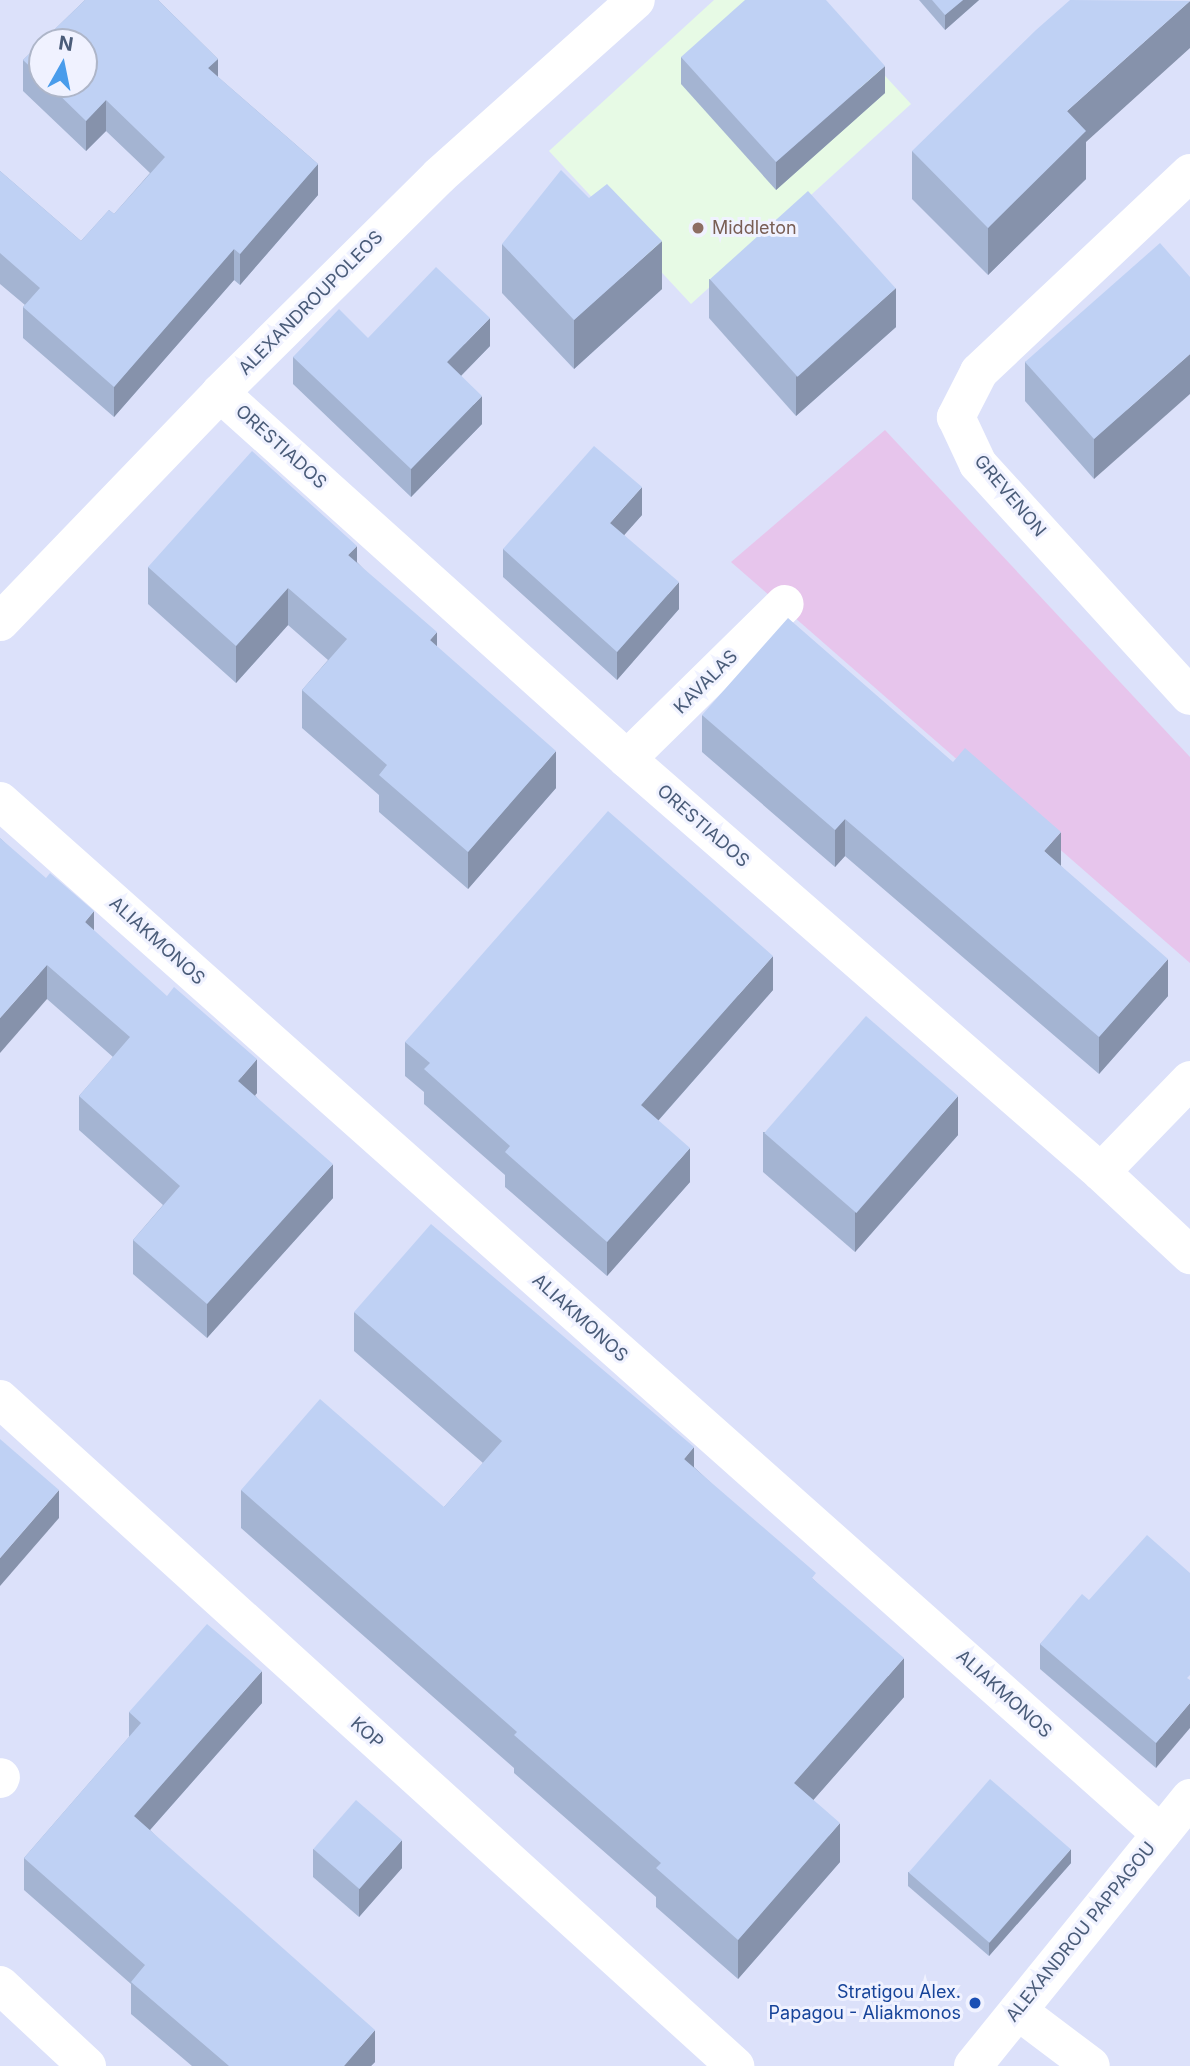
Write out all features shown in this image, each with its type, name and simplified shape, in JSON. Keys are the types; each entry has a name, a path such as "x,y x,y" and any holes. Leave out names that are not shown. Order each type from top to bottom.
{"street":[{"name":"ALEXANDROUPOLEOS","path":"0,622 220,393 439,176 636,0"},
{"name":"GREVENON","path":"1190,173 979,372 956,417 978,464 1190,696"},
{"name":"ORESTIADOS","path":"220,393 627,759 1101,1172 1190,1255"},
{"name":"KAVALAS","path":"627,759 785,604"},
{"name":"ALIAKMONOS","path":"0,801 1161,1834"},
{"path":"1101,1172 1190,1080"},
{"name":"KOP","path":"0,1399 735,2066"},
{"name":"ALEXANDROU PAPPAGOU","path":"973,2066 1190,1798"},
{"path":"0,1985 88,2066"},
{"path":"1018,2011 1091,2066"}],"shaded area":[{"path":"0,0 1190,0 1190,2066 0,2066"},
{"name":"Middleton","path":"714,0 815,0 911,104 691,304 549,151"},
{"path":"885,430 1190,757 1190,963 731,562"}],"building":[{"path":"85,0 158,0 218,59 208,68 318,164 240,254 234,249 114,387 23,307 40,288 0,253 0,171 81,241 109,210 114,214 165,157 106,100 86,121 62,98 98,98 98,28 56,28"},
{"path":"745,0 826,0 885,66 776,162 681,57"},
{"path":"932,0 963,0 945,15"},
{"path":"1070,0 1190,1 1067,111 1086,131 988,228 912,151"},
{"path":"561,170 589,198 607,184 662,241 574,320 502,244"},
{"path":"808,191 896,288 798,377 710,279"},
{"path":"1160,243 1190,277 1190,354 1094,439 1025,362"},
{"path":"436,267 490,318 447,362 482,396 411,469 293,357 339,309 368,338"},
{"path":"594,446 642,487 610,523 679,582 617,652 503,549"},
{"path":"252,451 357,546 348,555 437,632 430,640 556,751 468,852 379,775 387,765 302,690 347,639 288,588 236,646 148,567"},
{"path":"788,618 953,762 965,748 1061,832 1044,851 1168,959 1099,1037 845,819 835,830 702,715"},
{"path":"608,811 773,956 641,1105 690,1148 607,1242 505,1152 510,1146 424,1069 430,1063 405,1042"},
{"path":"0,838 46,878 50,873 94,911 85,922 167,996 174,987 257,1059 238,1081 333,1164 207,1304 133,1240 180,1186 79,1096 130,1037 47,965 0,1018"},
{"path":"866,1016 958,1096 856,1213 764,1133"},
{"path":"431,1224 694,1447 684,1459 816,1573 812,1578 904,1658 794,1783 840,1823 738,1940 656,1868 661,1863 514,1735 517,1732 241,1490 320,1399 444,1507 502,1441 354,1312"},
{"path":"0,1439 59,1490 0,1558"},
{"path":"1147,1535 1190,1573 1190,1675 1187,1678 1190,1680 1190,1703 1156,1743 1040,1644 1082,1594 1089,1600"},
{"path":"207,1624 262,1671 134,1816 375,2030 344,2066 229,2066 131,1982 145,1965 24,1858 141,1723 129,1712"},
{"path":"990,1779 1071,1849 989,1943 909,1873"},
{"path":"356,1800 402,1840 359,1889 313,1849"}],"place":[{"name":"Middleton","path":"698,228"},
{"name":"Stratigou Alex. Papagou - Aliakmonos","path":"975,2003"}]}
